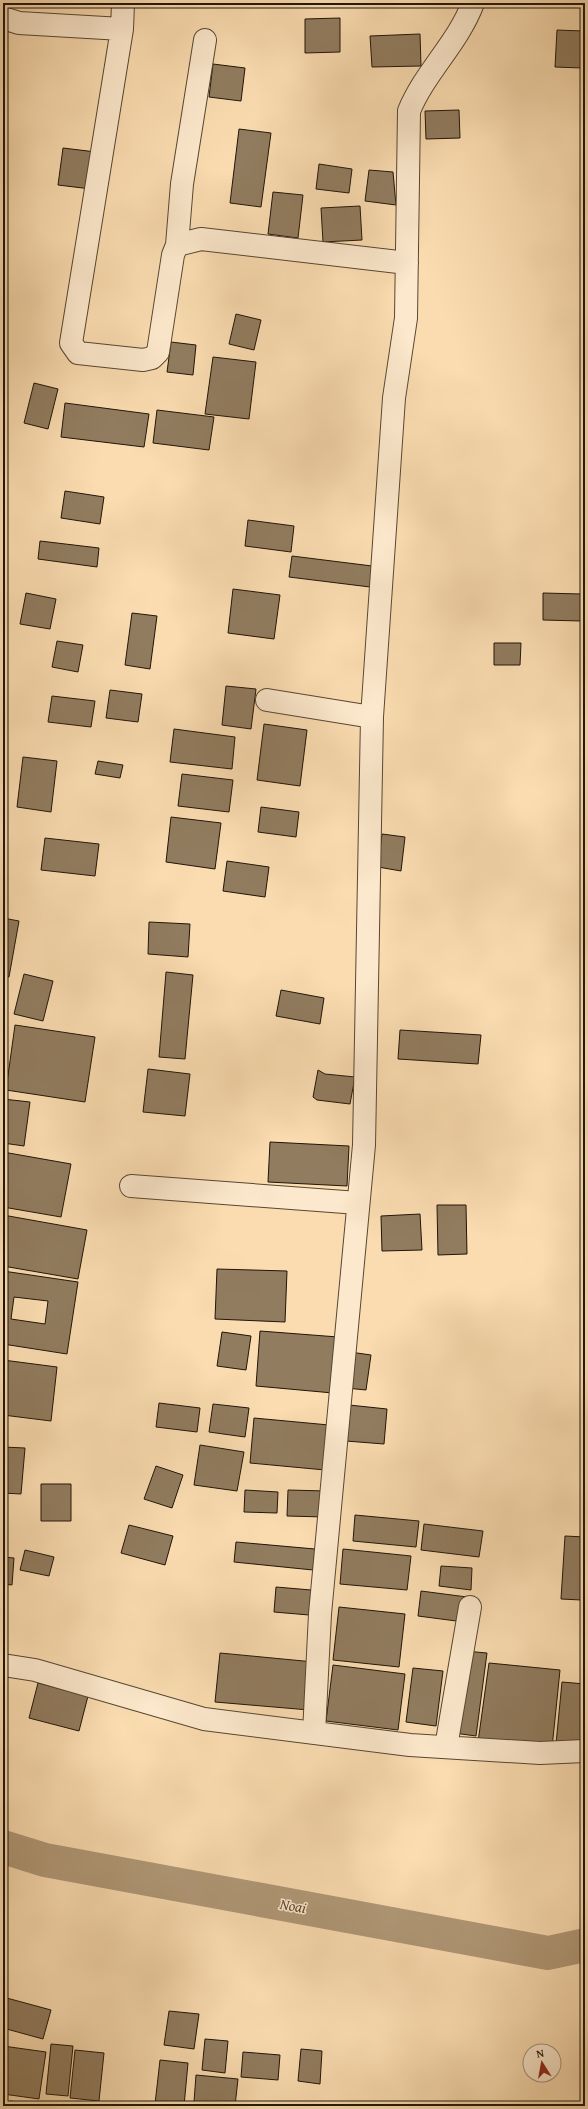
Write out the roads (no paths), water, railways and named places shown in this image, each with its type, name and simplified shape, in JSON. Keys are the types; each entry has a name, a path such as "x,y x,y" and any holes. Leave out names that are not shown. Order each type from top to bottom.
{"street":[{"path":"123,3 122,29 71,343 78,353 143,360 152,358 158,352 173,255 177,246 182,184 204,40"},
{"path":"314,1733 320,1614 364,1145 372,717 394,398 406,318 409,111 417,91 466,21 473,3"},
{"path":"3,18 19,23 122,29"},
{"path":"177,246 201,239 407,263"},
{"path":"268,700 372,717"},
{"path":"131,1186 358,1203"},
{"path":"446,1747 470,1607"},
{"path":"3,1665 35,1670 204,1719 410,1745 540,1753 585,1751"}],"waterway":[{"name":"Noai","path":"3,1847 45,1860 548,1953 585,1945"}]}
